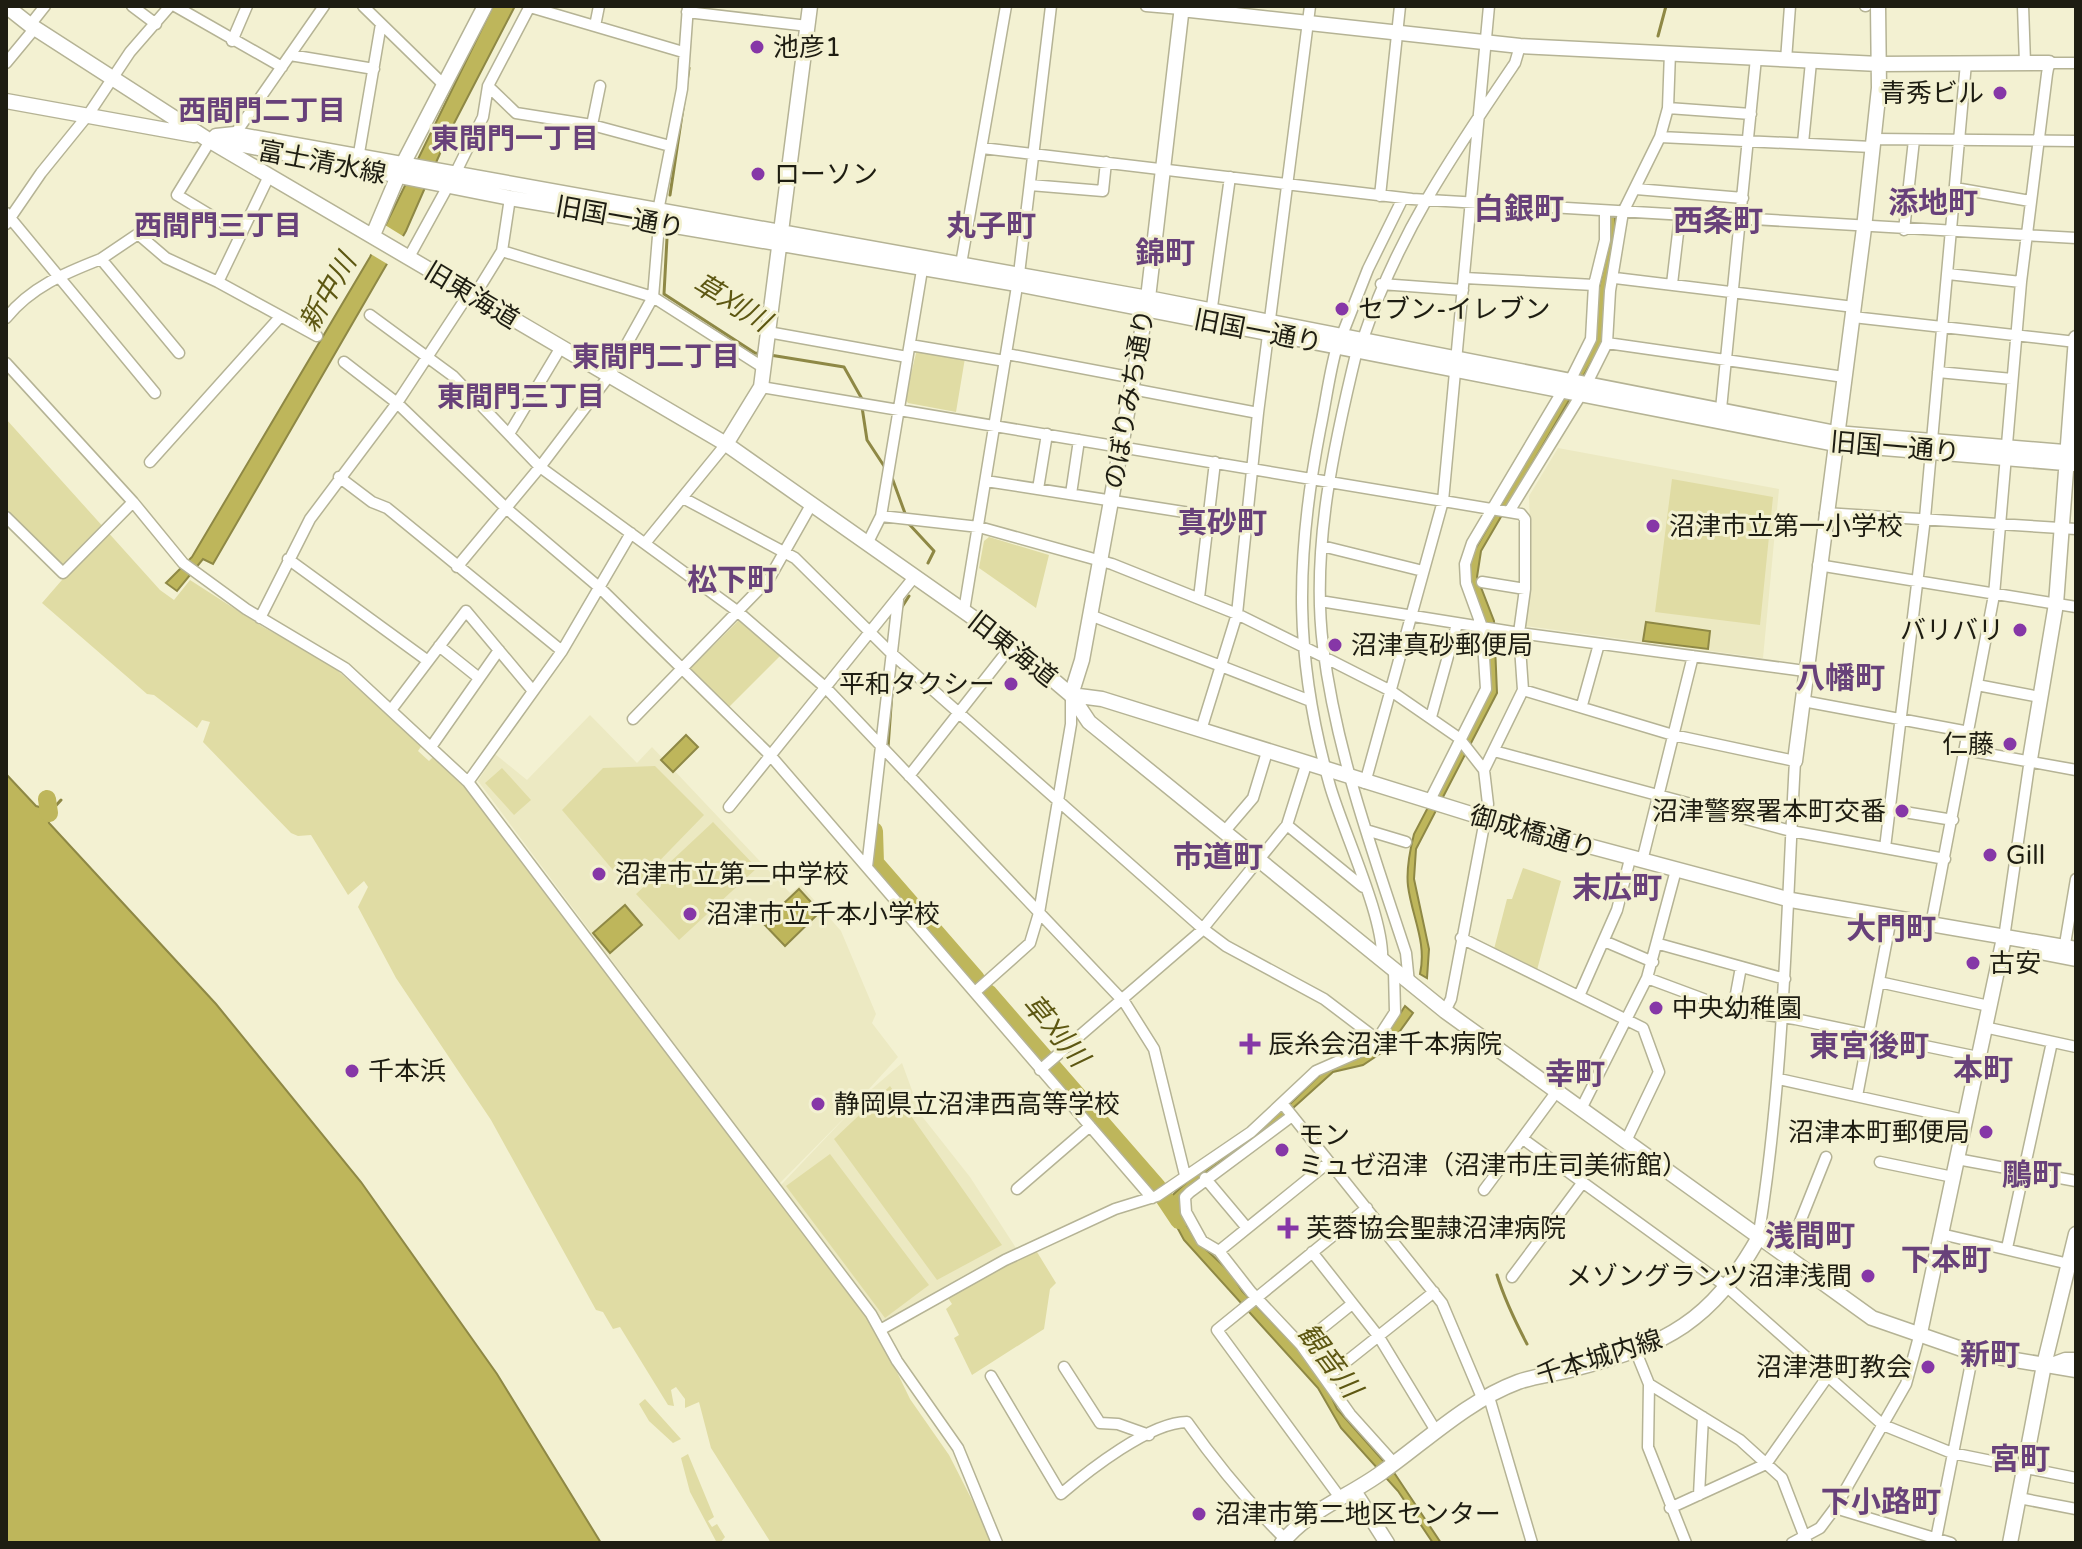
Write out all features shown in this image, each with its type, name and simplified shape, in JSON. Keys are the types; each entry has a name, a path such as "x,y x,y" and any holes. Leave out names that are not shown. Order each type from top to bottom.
{"street":[{"path":"6,63 45,6"},
{"path":"132,6 156,24"},
{"path":"155,393 8,218 88,115 111,78 172,6 282,67"},
{"path":"232,41 247,6"},
{"path":"235,134 324,6"},
{"path":"363,6 373,10 381,24 444,85"},
{"path":"373,235 485,6"},
{"path":"404,254 483,117 488,86 530,6 683,52"},
{"path":"595,26 599,6"},
{"path":"646,542 726,444 761,387 810,6"},
{"path":"961,264 1006,6"},
{"path":"964,611 1018,279 1051,6"},
{"path":"1146,6 1246,11 1308,24 1520,46 1811,62 2076,63"},
{"path":"1201,730 1237,614 1258,413 1310,6"},
{"path":"1380,196 1400,6"},
{"path":"1365,783 1443,501 1489,6"},
{"path":"1786,60 1790,6"},
{"path":"1878,6 1879,64 1864,228 1795,761 1791,900 1779,1079 1758,1239 1872,1318 1973,1353 2076,1370"},
{"path":"2023,6 2025,63"},
{"name":"旧東海道","path":"13,8 32,26 207,139 726,444 868,542 1012,645 1071,695 1089,722 1409,983 1758,1239"},
{"name":"のぼりみち通り","path":"1071,695 1090,615 1147,303 1181,8"},
{"path":"457,567 507,509 609,376 653,297 658,217 682,89 688,9 808,26"},
{"path":"358,163 381,24"},
{"path":"1409,983 1406,953 1349,778 1324,657 1320,601 1322,546 1331,483 1360,345 1381,284 1424,200 1515,63 1520,46"},
{"path":"1433,803 1459,738 1486,689 1482,627 1466,583 1465,564 1472,543 1493,507 1574,386 1607,343 1610,291 1615,278 1623,212 1660,137 1668,108 1670,52"},
{"path":"290,55 374,69"},
{"path":"1721,409 1756,58"},
{"path":"1803,143 1811,62"},
{"path":"1885,848 1925,518 1966,63"},
{"path":"1931,925 1994,595 2021,282 2049,63"},
{"path":"488,86 516,113 592,125 670,146"},
{"path":"592,125 600,86"},
{"name":"富士清水線","path":"6,101 283,155 404,169 448,179"},
{"path":"1668,108 1751,114"},
{"name":"富士清水線","path":"207,139 235,134 358,163"},
{"path":"1660,137 1803,143 2076,141"},
{"path":"207,139 177,195 240,233"},
{"path":"1904,230 1914,140"},
{"path":"982,148 1424,200 2076,238"},
{"path":"218,282 240,233 274,179 283,155"},
{"path":"1030,185 1103,191 1106,162"},
{"path":"1210,315 1230,177"},
{"name":"旧国一通り","path":"448,179 510,198 658,217"},
{"name":"旧国一通り","path":"448,179 780,238 961,264 1018,279 1457,362 1836,439 2072,458"},
{"path":"1955,188 2030,201"},
{"path":"1636,189 1743,198"},
{"path":"260,618 288,559 339,477 397,403 502,251 510,198"},
{"path":"1382,961 1381,942 1326,771 1308,700 1302,646 1301,548 1311,479 1340,341 1368,269 1403,198"},
{"path":"1510,510 1574,386 1591,339 1594,285 1605,240 1605,211"},
{"path":"1672,284 1680,216"},
{"path":"6,318 17,305 56,277 101,259 138,234 166,258 218,282 317,336"},
{"name":"旧国一通り","path":"780,238 922,270 1018,279"},
{"path":"502,251 653,297 764,368"},
{"path":"101,259 179,353"},
{"path":"868,542 881,516 922,270"},
{"path":"1948,274 2021,282"},
{"path":"1615,278 1733,292 1942,328 2076,341 2069,528 2004,938 1920,1333 1906,1384 1835,1508 1806,1541 1792,1543"},
{"path":"1381,284 1594,285"},
{"path":"370,315 453,376 540,467 737,611 826,688 1121,1000 1154,1049 1185,1175"},
{"path":"150,462 280,317"},
{"path":"768,332 907,357"},
{"path":"1607,343 1844,377"},
{"path":"910,345 1006,358 1133,383 1258,413"},
{"path":"509,434 561,347"},
{"path":"344,362 397,403 507,509 600,588 770,755 1152,1198"},
{"path":"6,363 133,502 185,564 260,618 305,641 345,668 468,782 623,983 880,1330 934,1417 958,1448 997,1543"},
{"path":"1938,372 2012,379"},
{"name":"旧国一通り","path":"1574,386 1721,409 1836,439"},
{"path":"761,387 1510,510 1525,519 1525,589 1519,633 1523,690 1484,770"},
{"path":"1038,489 1047,434"},
{"path":"1071,494 1079,440"},
{"path":"1199,598 1215,462"},
{"path":"339,477 372,502 387,508 562,651"},
{"path":"986,481 1248,522"},
{"path":"683,498 787,552 890,652 1202,928 1226,946 1324,999 1378,1040"},
{"path":"6,517 63,573 133,502"},
{"path":"633,719 769,579 811,505"},
{"path":"1825,513 2069,528"},
{"path":"881,516 979,527 1099,562 1199,598 1391,691 1459,738 1484,770 1488,789 1451,999 1445,1011"},
{"path":"468,782 562,651 631,533"},
{"path":"1322,546 1423,571"},
{"path":"288,559 428,661"},
{"path":"1818,565 2076,607"},
{"path":"729,807 915,576"},
{"path":"1482,582 1525,589"},
{"path":"867,867 899,596"},
{"path":"1320,601 1519,633 1805,671"},
{"path":"391,710 466,611 533,691"},
{"path":"1090,615 1308,700"},
{"path":"1431,717 1457,624"},
{"path":"1582,705 1599,644"},
{"path":"909,776 1012,645"},
{"path":"439,646 479,678"},
{"path":"431,747 499,650"},
{"path":"1579,996 1636,860 1658,793 1693,656"},
{"path":"1977,685 2040,697"},
{"path":"1523,690 1582,705 1619,720 1673,735 1795,761"},
{"path":"975,992 1030,943 1039,913 1071,724 1071,695"},
{"name":"御成橋通り","path":"1071,695 1102,699 1365,783 1636,860 1791,900 2004,938"},
{"path":"1803,701 1902,717 1969,732"},
{"path":"1966,750 2030,759 2076,770"},
{"path":"1494,751 1791,831 1945,859"},
{"path":"1224,832 1253,798 1267,752"},
{"path":"1040,1070 1202,928 1287,825 1306,765"},
{"path":"1892,810 1953,820"},
{"path":"1287,825 1364,888"},
{"path":"1366,830 1406,842"},
{"path":"1581,1109 1647,978 1659,944 1676,870"},
{"path":"2004,938 2029,951 2070,953 2076,879"},
{"path":"1857,1096 1891,918"},
{"path":"1461,938 1643,1028 1659,1072 1626,1141"},
{"path":"1604,941 1653,962"},
{"path":"1659,944 1785,979"},
{"path":"1733,1010 1741,967"},
{"path":"880,1330 1005,1260 1115,1209 1152,1198 1251,1132 1316,1071 1364,1053 1378,1040 1395,1012 1394,971"},
{"path":"1647,978 1733,1010 1869,1033 1978,1057"},
{"path":"1879,982 1989,1006"},
{"path":"1984,1027 2076,1047"},
{"path":"2007,1248 2052,1042"},
{"path":"1779,1079 1964,1120"},
{"path":"1484,1190 1557,1091"},
{"path":"1282,1103 1434,1292 1450,1318 1486,1398 1532,1543"},
{"path":"1185,1197 1205,1178 1292,1116"},
{"path":"1017,1189 1090,1126"},
{"path":"1523,1139 1727,1287 1883,1425 1952,1453 2076,1478"},
{"path":"1786,1257 1826,1157"},
{"path":"1957,1159 2076,1181"},
{"path":"1219,1251 1329,1162"},
{"path":"1880,1162 1953,1177"},
{"path":"1205,1178 1247,1228"},
{"path":"1512,1277 1583,1182"},
{"path":"1170,1186 1185,1197 1193,1229 1202,1241 1219,1251 1301,1345 1389,1467"},
{"path":"1341,1499 1217,1330 1367,1208"},
{"path":"1941,1234 2069,1264"},
{"path":"2010,1543 2044,1365 2076,1234"},
{"name":"千本城内線","path":"1284,1541 1306,1519 1354,1491 1486,1398 1534,1377 1636,1352 1680,1332 1727,1287 1758,1239"},
{"path":"1312,1252 1379,1337 1436,1431"},
{"path":"1327,1377 1434,1292"},
{"path":"1301,1345 1352,1304"},
{"path":"1636,1352 1649,1384 1648,1447 1686,1543"},
{"path":"1936,1539 1973,1353"},
{"path":"2044,1365 2076,1358"},
{"path":"1064,1367 1100,1423 1118,1424 1149,1435"},
{"path":"991,1376 1061,1494 1094,1467 1149,1435 1187,1422 1242,1497 1267,1517 1284,1541"},
{"path":"1670,1508 1766,1464 1828,1376"},
{"path":"1649,1384 1740,1440 1782,1478 1806,1541"},
{"path":"1699,1495 1703,1417"},
{"path":"1354,1491 1384,1541"},
{"path":"2019,1498 2076,1509"},
{"path":"1835,1508 1951,1543"}],"shaded area":[{"path":"493,6 515,6 449,133 406,231 213,564 203,559 177,591 166,583 192,557 370,257"},
{"path":"1608,217 1615,217 1616,230 1602,344 1481,551 1477,577 1494,621 1497,693 1416,849 1414,879 1429,949 1427,978 1420,974 1422,951 1408,886 1411,846 1414,834 1489,691 1468,580 1469,560 1581,366 1609,244"},
{"path":"917,349 965,358 956,412 908,403 905,399"},
{"path":"6,419 160,590 174,600 190,580 263,627 329,663 422,745 418,751 429,761 434,756 460,781 878,1333 910,1399 949,1455 994,1543 771,1543 711,1448 699,1402 685,1408 685,1399 676,1387 671,1390 674,1406 668,1405 620,1327 613,1329 603,1312 596,1310 491,1120 396,978 358,907 368,887 364,881 348,895 311,835 291,833 203,742 210,722 202,720 197,728 154,695 147,694 42,603 68,573 6,512"},
{"name":"沼津市立第一小学校","path":"1558,448 1779,489 1763,658 1526,626 1531,555 1529,496"},
{"path":"1672,479 1773,497 1760,625 1655,612"},
{"path":"989,537 1049,555 1036,608 979,568 984,541"},
{"path":"739,620 781,655 728,708 690,669"},
{"path":"1646,622 1710,631 1708,649 1643,641"},
{"name":"静岡県立沼津西高等学校","path":"590,715 637,763 652,747 790,893 801,885 841,931 876,1014 872,1023 898,1057 859,1100 902,1063 921,1115 970,1177 1016,1248 888,1322 881,1319 781,1185 856,1106 779,1184 478,781 495,754 527,780"},
{"path":"686,735 698,747 673,772 661,760"},
{"path":"655,766 704,815 638,883 624,883 562,810 603,768"},
{"path":"502,768 531,800 514,815 485,783"},
{"path":"6,774 36,806 47,809 49,823 216,1004 361,1182 497,1374 601,1543 6,1543"},
{"path":"713,822 757,868 679,940 636,894"},
{"path":"1523,868 1561,881 1537,970 1494,949 1507,899 1512,899"},
{"path":"799,889 820,912 785,946 763,923"},
{"path":"625,905 642,925 610,953 593,933"},
{"path":"1405,1006 1413,1013 1387,1049 1363,1065 1333,1072 1282,1118 1205,1173 1180,1196 1184,1221 1196,1240 1231,1273 1242,1291 1299,1350 1325,1383 1337,1409 1395,1474 1441,1543 1433,1543 1398,1491 1341,1428 1318,1388 1184,1240 1164,1203 1214,1157 1291,1103 1325,1070 1378,1048"},
{"path":"890,1086 1002,1245 937,1280 834,1139"},
{"path":"830,1154 929,1285 885,1318 786,1186"},
{"path":"1037,1252 1056,1283 1050,1289 1044,1329 972,1375 954,1338 959,1335 946,1309 952,1304 948,1298 1012,1261"},
{"path":"645,1399 681,1439 673,1443 649,1421 639,1404"},
{"path":"688,1454 714,1517 708,1521 712,1527 717,1524 725,1537 720,1543 717,1543 690,1492 681,1458"}],"pier":[{"path":"385,225 406,238 389,265 369,253"}],"waterway":[{"path":"1658,36 1666,6"},
{"name":"草刈川","path":"670,195 689,68"},
{"name":"草刈川","path":"667,238 664,294 755,353 762,354"},
{"name":"草刈川","path":"770,355 844,367 862,399"},
{"name":"草刈川","path":"862,407 867,440 886,469"},
{"name":"草刈川","path":"891,475 906,516"},
{"name":"草刈川","path":"909,524 934,551 928,563"},
{"name":"草刈川","path":"900,610 909,596"},
{"name":"草刈川","path":"888,748 892,692"},
{"name":"新中川","path":"47,799 49,813"},
{"path":"49,813 61,800"},
{"name":"草刈川","path":"874,831 875,863 976,979"},
{"name":"草刈川","path":"988,993 1157,1187 1179,1220"},
{"path":"1497,1275 1510,1311 1527,1344"}],"place":[{"name":"池彦1","path":"757,47"},
{"name":"青秀ビル","path":"2000,93"},
{"name":"ローソン","path":"758,174"},
{"name":"セブン-イレブン","path":"1342,309"},
{"name":"沼津市立第一小学校","path":"1653,526"},
{"name":"バリバリ","path":"2020,630"},
{"name":"沼津真砂郵便局","path":"1335,645"},
{"name":"平和タクシー","path":"1011,684"},
{"name":"仁藤","path":"2010,744"},
{"name":"沼津警察署本町交番","path":"1902,811"},
{"name":"Gill","path":"1990,855"},
{"name":"沼津市立第二中学校","path":"599,874"},
{"name":"沼津市立千本小学校","path":"690,914"},
{"name":"古安","path":"1973,963"},
{"name":"中央幼稚園","path":"1656,1008"},
{"name":"辰糸会沼津千本病院","path":"1250,1044"},
{"name":"千本浜","path":"352,1071"},
{"name":"静岡県立沼津西高等学校","path":"818,1104"},
{"name":"沼津本町郵便局","path":"1986,1132"},
{"name":"モン ミュゼ沼津（沼津市庄司美術館）","path":"1282,1150"},
{"name":"芙蓉協会聖隷沼津病院","path":"1288,1228"},
{"name":"メゾングランツ沼津浅間","path":"1868,1276"},
{"name":"沼津港町教会","path":"1928,1367"},
{"name":"沼津市第二地区センター","path":"1199,1514"}],"district":[{"name":"西間門二丁目","path":"262,110"},
{"name":"東間門一丁目","path":"515,138"},
{"name":"添地町","path":"1933,203"},
{"name":"白銀町","path":"1519,209"},
{"name":"西条町","path":"1718,221"},
{"name":"西間門三丁目","path":"218,225"},
{"name":"丸子町","path":"991,226"},
{"name":"錦町","path":"1165,253"},
{"name":"東間門二丁目","path":"656,356"},
{"name":"東間門三丁目","path":"521,396"},
{"name":"真砂町","path":"1222,523"},
{"name":"松下町","path":"732,580"},
{"name":"八幡町","path":"1840,678"},
{"name":"市道町","path":"1218,857"},
{"name":"末広町","path":"1617,888"},
{"name":"大門町","path":"1891,929"},
{"name":"東宮後町","path":"1869,1046"},
{"name":"本町","path":"1983,1070"},
{"name":"幸町","path":"1575,1074"},
{"name":"鵰町","path":"2032,1175"},
{"name":"浅間町","path":"1810,1236"},
{"name":"下本町","path":"1946,1260"},
{"name":"新町","path":"1990,1355"},
{"name":"宮町","path":"2020,1459"},
{"name":"下小路町","path":"1881,1502"}],"water label":[{"name":"観音川","path":"1330,1360"}]}
